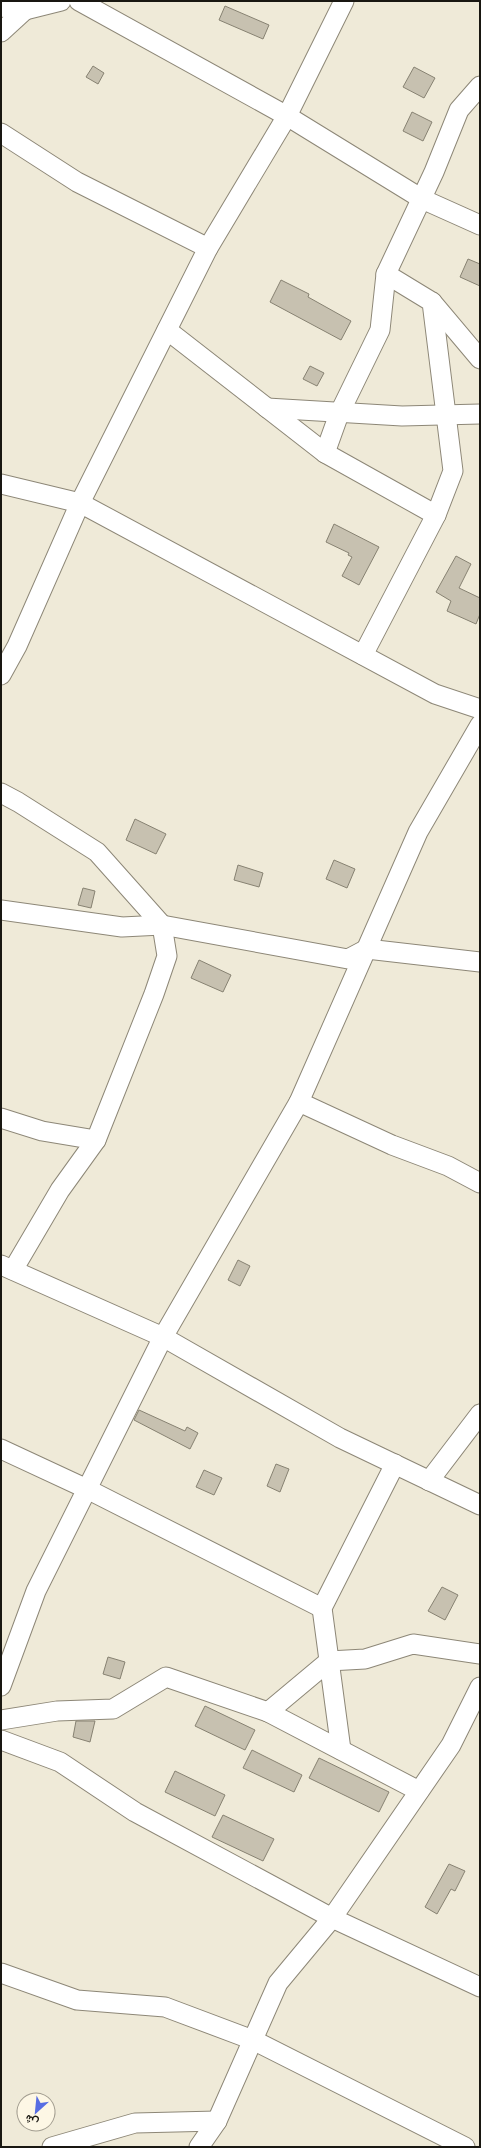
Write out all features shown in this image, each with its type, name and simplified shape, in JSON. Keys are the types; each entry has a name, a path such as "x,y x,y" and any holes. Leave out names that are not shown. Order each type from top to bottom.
{"street":[{"path":"1,7 25,10 61,1"},
{"path":"79,1 286,116 422,199 480,225"},
{"path":"1,675 17,646 80,503 208,248 286,116 344,1"},
{"path":"1,32 25,10"},
{"path":"325,453 339,414 380,330 386,274 422,199 459,110 480,86"},
{"path":"1,133 77,182 208,248"},
{"path":"386,274 432,302 480,359"},
{"path":"363,655 436,515 454,471 432,302"},
{"path":"167,330 325,453 436,515"},
{"path":"267,408 339,414 447,416 480,414"},
{"path":"1,484 80,503 435,694 480,709"},
{"path":"1,1686 36,1592 87,1489 163,1337 299,1102 418,832 480,725"},
{"path":"1,793 18,802 97,852 162,925 167,956 154,994 96,1140 7,1267 163,1337 340,1438 480,1505"},
{"path":"1,910 122,927 162,925 348,959 367,949 480,962"},
{"path":"299,1102 392,1145 448,1166 480,1183"},
{"path":"1,1118 42,1131 96,1140"},
{"path":"429,1481 480,1414"},
{"path":"1,1449 87,1489 322,1608"},
{"path":"341,1750 322,1608 394,1464"},
{"path":"268,1712 330,1661 365,1659 413,1644 480,1654"},
{"path":"1,1720 57,1711 113,1709 166,1677 268,1712 419,1791"},
{"path":"199,2147 217,2121 278,1984 332,1918 451,1745 480,1687"},
{"path":"1,1740 60,1762 135,1812 332,1918 479,1984"},
{"path":"1,1973 77,2000 165,2007 253,2040 465,2147"},
{"path":"52,2147 135,2123 217,2121"}],"building":[{"path":"225,6 269,25 263,39 219,20"},
{"path":"93,66 104,73 98,84 86,77"},
{"path":"414,67 435,78 424,98 403,87"},
{"path":"412,112 432,122 423,141 403,131"},
{"path":"468,259 480,264 480,286 460,277"},
{"path":"281,280 309,294 308,297 351,321 341,340 270,302"},
{"path":"310,366 324,373 317,386 303,379"},
{"path":"334,524 379,547 359,585 342,576 352,557 348,555 349,553 326,542"},
{"path":"456,556 471,564 459,588 480,598 480,614 476,624 447,611 451,601 436,592"},
{"path":"135,819 166,834 156,854 126,840"},
{"path":"334,860 355,869 347,888 326,879"},
{"path":"238,865 263,873 259,887 234,880"},
{"path":"83,888 95,891 91,908 78,905"},
{"path":"199,960 231,975 223,992 191,978"},
{"path":"238,1260 250,1266 240,1286 228,1280"},
{"path":"139,1410 185,1431 187,1427 198,1433 190,1449 134,1420"},
{"path":"276,1464 289,1469 280,1492 267,1486"},
{"path":"204,1470 222,1478 214,1495 196,1487"},
{"path":"442,1587 458,1595 445,1620 428,1611"},
{"path":"108,1657 125,1662 120,1679 103,1674"},
{"path":"205,1706 255,1730 245,1750 195,1726"},
{"path":"76,1721 95,1721 90,1742 73,1737"},
{"path":"252,1750 302,1775 294,1792 243,1768"},
{"path":"319,1758 389,1792 379,1812 309,1778"},
{"path":"175,1771 225,1795 215,1816 165,1792"},
{"path":"223,1815 274,1839 263,1861 212,1837"},
{"path":"449,1864 465,1871 455,1891 451,1889 437,1914 425,1907"}]}
